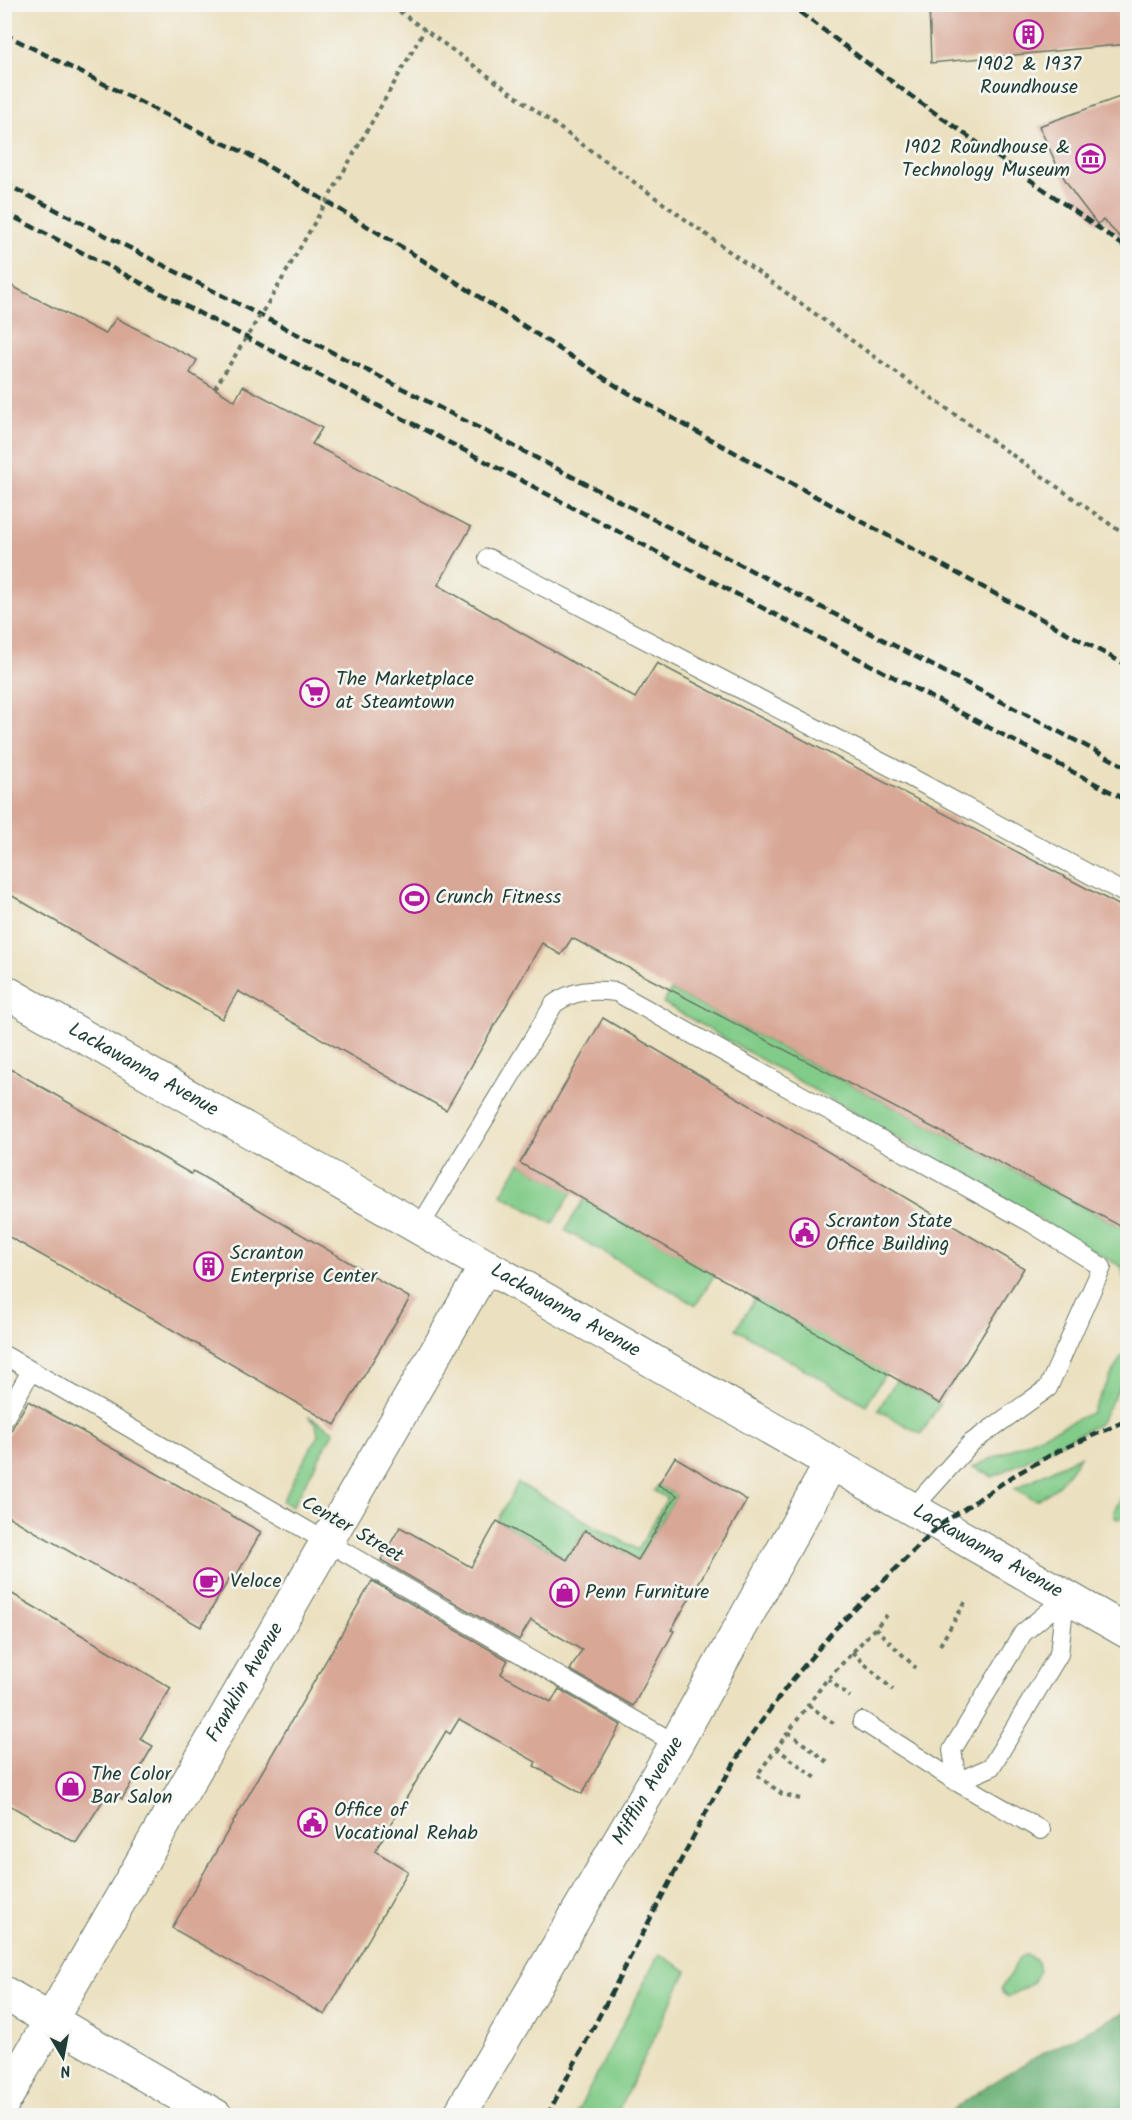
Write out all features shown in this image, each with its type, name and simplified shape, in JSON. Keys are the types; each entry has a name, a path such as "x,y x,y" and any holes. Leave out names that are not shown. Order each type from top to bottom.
{"street":[{"name":"Lackawanna Avenue","path":"4,991 1128,1632"},
{"name":"Franklin Avenue","path":"4,2101 486,1266"},
{"name":"Mifflin Avenue","path":"459,2115 676,1744 831,1463"},
{"path":"4,1993 216,2115"}],"lane":[{"path":"488,558 910,777 1128,895"},
{"path":"420,1228 554,1004 571,994 590,989 616,992 1033,1224 1102,1268 1048,1388 971,1443 912,1509"},
{"name":"Center Street","path":"4,1355 676,1744"},
{"path":"4,1419 31,1371"},
{"path":"957,1782 951,1750 1023,1633 1065,1598"},
{"path":"957,1782 991,1767 1059,1654 1065,1598"},
{"path":"862,1721 957,1782 1041,1830"}],"path":[{"path":"392,6 891,369 1128,537"},
{"path":"215,388 276,290 425,29"},
{"path":"940,1646 967,1599"},
{"path":"800,1798 782,1794 757,1775 825,1682 890,1612"},
{"path":"875,1628 916,1668"},
{"path":"852,1652 893,1690"},
{"path":"808,1705 842,1729"},
{"path":"788,1732 829,1763"},
{"path":"776,1748 816,1778"}],"green space":[{"path":"671,990 1127,1230 1127,1282 1124,1279 1122,1267 663,1003"},
{"path":"520,1163 572,1192 553,1224 501,1194"},
{"path":"584,1199 715,1274 696,1305 565,1230"},
{"path":"756,1297 886,1372 866,1405 736,1329"},
{"path":"1127,1346 1127,1373 1099,1424 993,1477 973,1467 1091,1413"},
{"path":"897,1379 940,1404 921,1434 878,1410"},
{"path":"308,1416 334,1431 292,1507 282,1501 318,1435 316,1424"},
{"path":"1081,1455 1062,1481 1043,1496 1035,1500 1015,1489"},
{"path":"518,1483 638,1550 667,1498 654,1491 658,1485 677,1495 638,1560 585,1530 567,1560 497,1521"},
{"path":"1127,1487 1127,1515 1115,1518 1114,1511"},
{"path":"659,1954 687,1971 616,2115 576,2115"},
{"path":"1027,1954 1037,1962 1039,1972 1033,1983 1008,1997 1001,1989 1020,1957"},
{"path":"1127,2011 1127,2115 947,2115 967,2099 1011,2071"}],"building":[{"name":"1902 & 1937 Roundhouse","path":"929,4 1128,4 1128,44 931,63"},
{"name":"1902 Roundhouse & Technology Museum","path":"1128,94 1128,245 1103,220 1097,224 1074,194 1059,170 1039,126"},
{"name":"The Marketplace at Steamtown","path":"4,282 105,334 116,318 197,360 190,373 235,401 243,386 322,428 312,444 471,527 438,585 635,698 657,663 1128,910 1128,1230 572,938 561,955 542,943 446,1110 238,991 222,1019 4,891"},
{"name":"Scranton State Office Building","path":"603,1018 1024,1268 940,1404 520,1163"},
{"name":"Scranton Enterprise Center","path":"4,1065 191,1174 193,1171 410,1298 335,1425 4,1234"},
{"path":"28,1401 261,1532 236,1576 232,1574 201,1627 4,1514 4,1442"},
{"name":"Penn Furniture","path":"675,1457 747,1500 671,1630 674,1631 633,1706 570,1670 582,1650 531,1620 519,1640 381,1560 400,1527 471,1567 497,1521 567,1560 585,1530 638,1560 677,1495 658,1485"},
{"name":"Office of Vocational Rehab","path":"372,1581 508,1660 501,1674 551,1702 559,1689 621,1725 582,1794 534,1766 536,1762 459,1719 450,1734 446,1731 375,1851 408,1871 325,2015 172,1928"},
{"path":"4,1589 171,1688 140,1739 153,1746 122,1799 109,1791 76,1843 4,1802"}],"railway":[{"path":"789,4 911,96 1127,248"},
{"path":"4,34 246,153 410,252 618,387 1128,666"},
{"path":"4,183 508,443 1128,768"},
{"path":"4,212 479,458 1128,801"},
{"path":"547,2116 713,1799 748,1740 788,1685 835,1629 940,1525 1013,1476 1058,1451 1128,1420"}],"place":[{"name":"1902 & 1937 Roundhouse","path":"1029,34"},
{"name":"1902 Roundhouse & Technology Museum","path":"1091,159"},
{"name":"The Marketplace at Steamtown","path":"315,692"},
{"name":"Crunch Fitness","path":"414,898"},
{"name":"Scranton State Office Building","path":"805,1233"},
{"name":"Scranton Enterprise Center","path":"209,1266"},
{"name":"Veloce","path":"209,1582"},
{"name":"Penn Furniture","path":"564,1593"},
{"name":"The Color Bar Salon","path":"70,1787"},
{"name":"Office of Vocational Rehab","path":"313,1823"}]}
